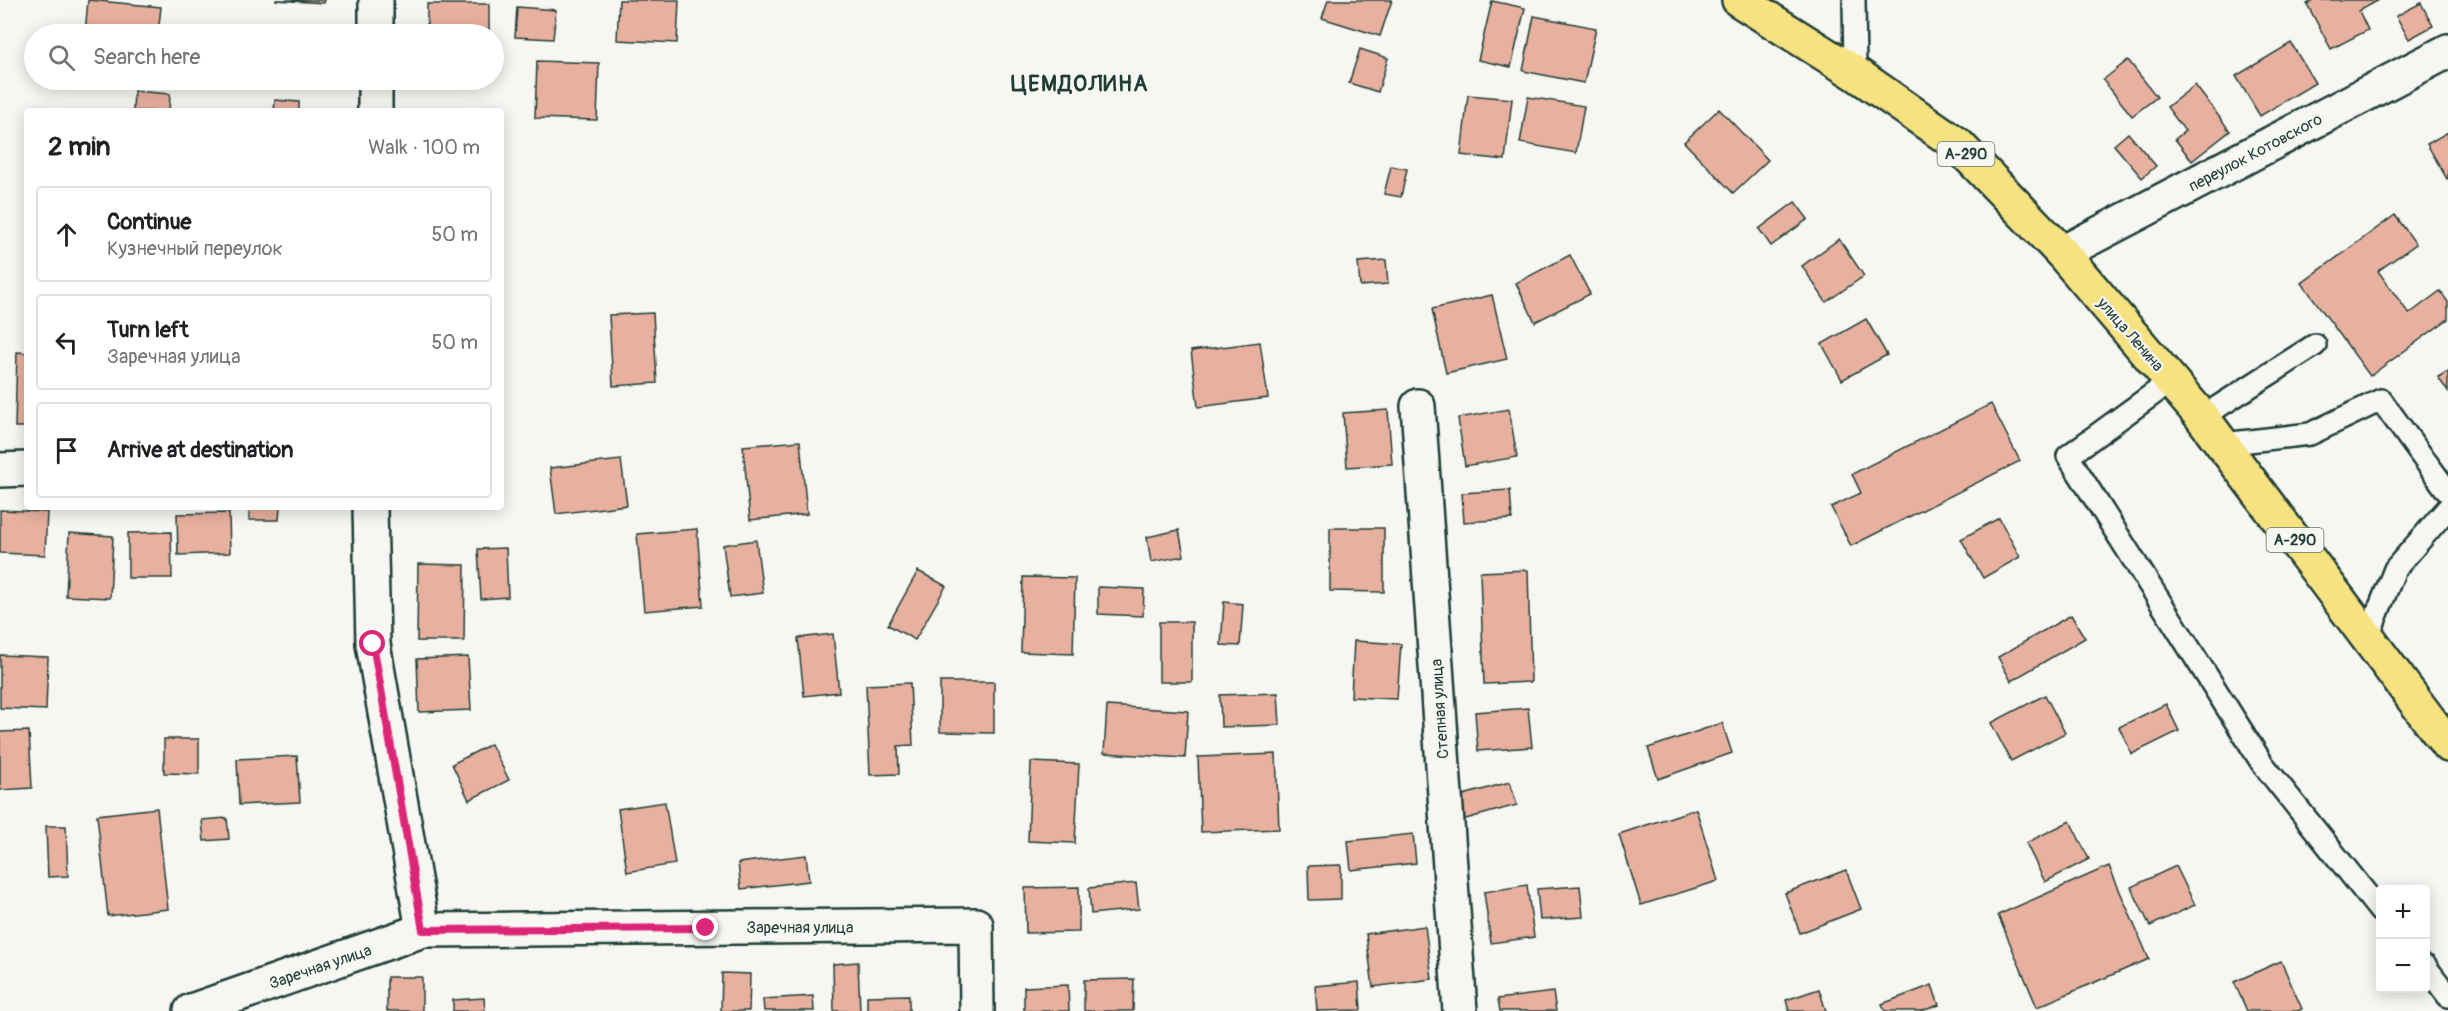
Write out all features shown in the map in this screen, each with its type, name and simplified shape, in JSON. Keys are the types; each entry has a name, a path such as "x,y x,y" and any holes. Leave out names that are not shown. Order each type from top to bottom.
{"highway":[{"name":"улица Ленина","path":"1739,0 1855,72 1956,144 2062,254 2202,417 2368,637 2438,716 2448,744"}],"street":[{"path":"376,0 376,24"},
{"name":"переулок Котовского","path":"2062,254 2448,51"},
{"path":"375,90 375,108"},
{"name":"Степная улица","path":"1418,406 1460,1011"},
{"path":"0,470 24,469"},
{"path":"370,510 373,644 423,930"},
{"name":"Заречная улица","path":"191,1011 423,930 976,926 977,1011"}],"lane":[{"path":"1854,0 1855,72"},
{"path":"2202,417 2315,345"},
{"path":"2171,381 2068,456 2262,763 2376,906"},
{"path":"2223,444 2310,434 2381,400 2448,492"},
{"path":"2368,637 2395,569 2448,508"},
{"path":"2430,973 2448,996"}],"building":[{"path":"88,0 161,7 159,24 86,24"},
{"path":"275,0 325,0 324,3"},
{"path":"619,0 679,0 677,43 617,40"},
{"path":"1328,0 1392,0 1380,36 1322,18"},
{"path":"2314,0 2379,0 2359,11 2368,30 2331,49 2307,4"},
{"path":"1492,1 1525,8 1511,67 1478,60"},
{"path":"2421,3 2433,26 2409,39 2396,16"},
{"path":"427,4 489,4 489,24 427,24"},
{"path":"517,7 556,10 553,39 515,37"},
{"path":"1534,16 1596,28 1584,83 1523,71"},
{"path":"2291,43 2315,83 2260,116 2236,76"},
{"path":"1360,49 1388,58 1378,92 1349,83"},
{"path":"2128,60 2157,97 2132,116 2103,80"},
{"path":"537,61 599,63 597,120 535,118"},
{"path":"2195,85 2230,131 2192,161 2175,139 2185,131 2167,107"},
{"path":"134,91 170,94 169,108 133,108"},
{"path":"1468,95 1512,99 1505,160 1461,155"},
{"path":"1528,97 1584,106 1576,153 1520,143"},
{"path":"275,100 299,102 299,108 274,108"},
{"path":"1719,109 1768,160 1733,193 1684,142"},
{"path":"2448,132 2448,178 2447,179 2427,144"},
{"path":"2128,133 2156,166 2142,178 2114,145"},
{"path":"1391,166 1407,169 1401,197 1384,194"},
{"path":"1795,202 1808,219 1771,246 1759,229"},
{"path":"2395,215 2416,244 2378,271 2409,314 2440,291 2448,302 2448,319 2370,376 2302,283"},
{"path":"1839,239 1864,276 1826,302 1802,266"},
{"path":"1570,255 1590,294 1535,322 1516,283"},
{"path":"1386,260 1388,284 1360,286 1358,262"},
{"path":"1492,295 1507,359 1446,373 1432,309"},
{"path":"653,313 657,383 613,386 609,315"},
{"path":"1866,319 1887,355 1842,380 1822,344"},
{"path":"1260,342 1268,398 1198,407 1191,351"},
{"path":"17,352 24,353 24,427 15,427"},
{"path":"2448,371 2448,392 2438,377"},
{"path":"1991,404 2020,461 1851,546 1831,507 1861,493 1852,474"},
{"path":"1509,409 1517,457 1465,466 1458,418"},
{"path":"1388,410 1392,464 1347,467 1343,413"},
{"path":"800,441 807,514 750,520 743,446"},
{"path":"621,460 627,505 556,514 550,468"},
{"path":"1510,490 1512,519 1464,522 1462,493"},
{"path":"0,510 47,512 45,555 0,553"},
{"path":"249,510 280,510 279,520 249,520"},
{"path":"229,513 230,553 178,555 177,514"},
{"path":"1999,518 2020,557 1983,578 1961,539"},
{"path":"1330,528 1384,528 1384,592 1330,591"},
{"path":"697,529 703,606 644,611 637,534"},
{"path":"1179,530 1184,556 1151,562 1147,537"},
{"path":"171,532 172,578 128,578 128,533"},
{"path":"69,533 113,536 110,598 66,596"},
{"path":"756,540 763,593 730,597 723,545"},
{"path":"506,548 508,597 481,599 478,549"},
{"path":"418,564 465,565 464,641 417,641"},
{"path":"1528,570 1531,682 1484,684 1480,572"},
{"path":"918,571 946,586 915,640 888,625"},
{"path":"1023,577 1075,578 1073,654 1021,652"},
{"path":"1098,587 1144,589 1143,616 1098,614"},
{"path":"1224,602 1243,604 1240,646 1221,645"},
{"path":"2071,615 2085,638 2011,681 1998,657"},
{"path":"1159,622 1192,622 1192,682 1159,682"},
{"path":"833,634 839,692 804,696 798,638"},
{"path":"1354,641 1401,644 1397,699 1351,697"},
{"path":"0,655 48,657 46,710 0,708"},
{"path":"468,657 471,710 419,712 417,659"},
{"path":"940,682 994,682 994,733 940,732"},
{"path":"910,683 913,745 898,746 899,774 870,775 866,685"},
{"path":"1278,693 1280,725 1221,727 1220,695"},
{"path":"2045,695 2065,733 2011,761 1991,723"},
{"path":"2166,704 2179,731 2132,754 2119,727"},
{"path":"1107,706 1188,711 1185,758 1104,753"},
{"path":"1528,708 1532,747 1478,751 1475,712"},
{"path":"1722,723 1732,753 1658,779 1648,748"},
{"path":"29,731 32,788 0,790 0,732"},
{"path":"164,739 199,739 199,774 164,773"},
{"path":"491,744 509,780 469,800 452,764"},
{"path":"1276,754 1279,829 1201,832 1198,757"},
{"path":"297,756 300,802 239,805 237,759"},
{"path":"1031,762 1079,764 1075,843 1028,841"},
{"path":"1510,782 1517,805 1462,820 1456,797"},
{"path":"665,802 675,864 627,872 618,809"},
{"path":"157,808 168,909 108,916 97,815"},
{"path":"1696,809 1718,881 1641,905 1619,834"},
{"path":"227,818 229,839 204,841 202,820"},
{"path":"2070,821 2089,859 2045,882 2026,843"},
{"path":"46,826 66,826 68,876 48,877"},
{"path":"1413,834 1416,863 1351,870 1348,841"},
{"path":"806,855 809,881 741,889 738,863"},
{"path":"1341,865 1341,899 1309,900 1308,866"},
{"path":"2109,866 2149,959 2037,1007 1998,915"},
{"path":"2176,866 2195,905 2150,926 2131,887"},
{"path":"1846,870 1861,909 1800,933 1785,893"},
{"path":"1136,883 1139,909 1091,914 1089,888"},
{"path":"1527,885 1534,937 1491,943 1484,892"},
{"path":"1580,886 1583,917 1540,920 1537,889"},
{"path":"1079,887 1079,932 1026,933 1025,888"},
{"path":"1425,926 1432,979 1373,987 1366,934"},
{"path":"2281,961 2302,1009 2298,1011 2247,1011 2234,982"},
{"path":"858,962 860,1011 834,1011 833,964"},
{"path":"722,973 750,974 749,1011 721,1011"},
{"path":"387,977 422,977 422,1011 387,1011"},
{"path":"1134,979 1133,1011 1084,1011 1084,980"},
{"path":"1359,982 1361,1010 1317,1011 1315,986"},
{"path":"1068,985 1069,1011 1024,1011 1024,987"},
{"path":"1932,985 1939,1005 1922,1011 1885,1011 1882,1004"},
{"path":"1819,989 1826,1011 1789,1011 1786,1000"},
{"path":"1553,992 1556,1011 1500,1011 1498,999"},
{"path":"909,995 909,1011 867,1011 867,996"},
{"path":"813,996 814,1011 764,1011 763,999"},
{"path":"484,998 485,1011 453,1011 453,1000"}],"district":[{"name":"ЦЕМДОЛИНА","path":"1080,83"}],"route":[{"path":"373,644 423,930 706,928"}]}
